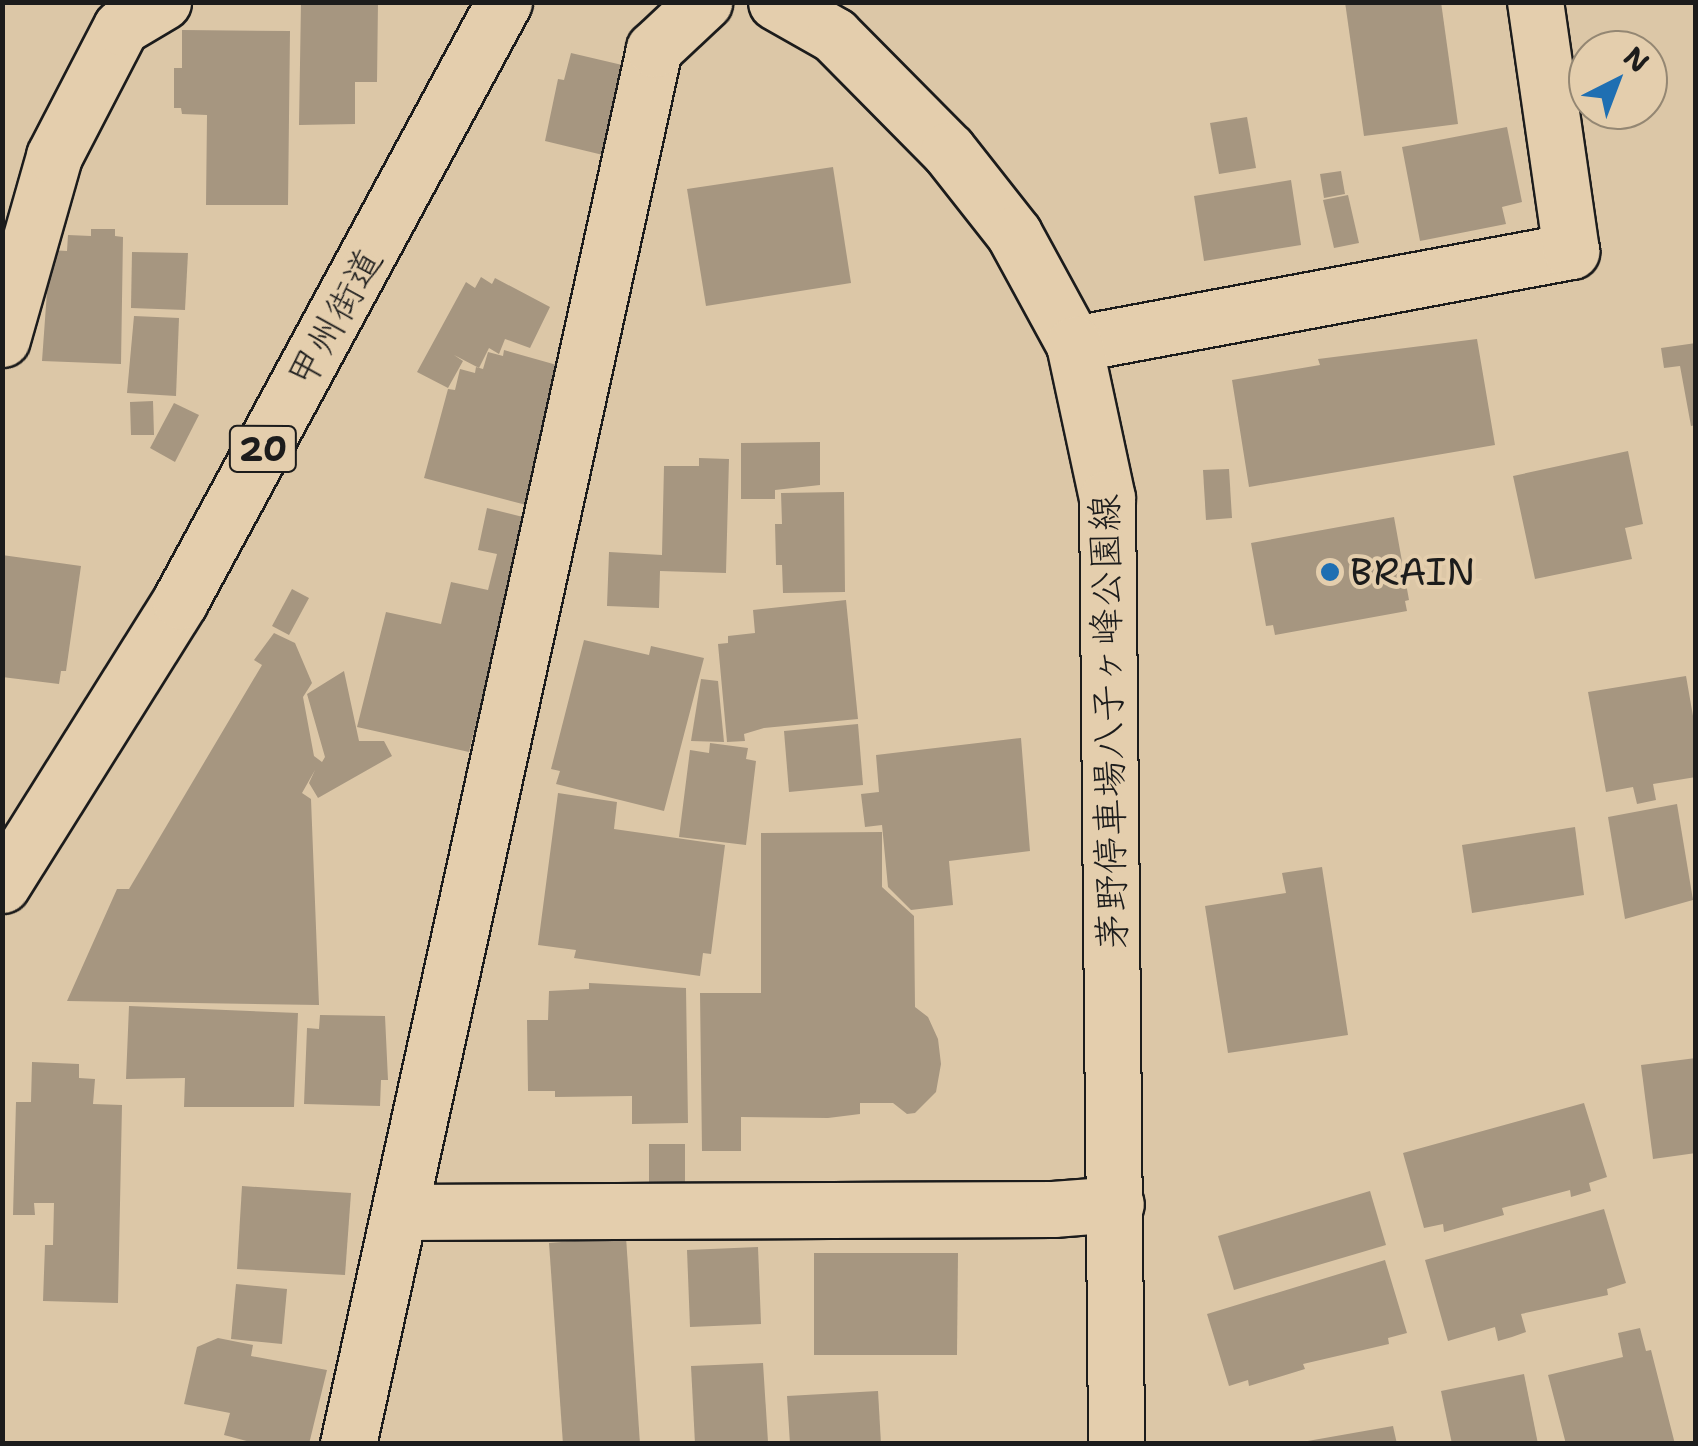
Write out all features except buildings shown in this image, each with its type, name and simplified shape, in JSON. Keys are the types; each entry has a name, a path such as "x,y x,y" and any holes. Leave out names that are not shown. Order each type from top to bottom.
{"main road":[{"path":"2,339 54,156 121,27 163,2"},
{"name":"甲州街道","path":"2,885 180,601 504,2"},
{"path":"348,1444 654,49 704,2"},
{"name":"茅野停車場八子ヶ峰公園線","path":"776,2 834,35 948,150 1014,234 1074,344 1108,498 1116,1444"},
{"path":"1074,344 1571,250 1535,2"},
{"path":"401,1212 1053,1209 1116,1204"}],"place":[{"name":"BRAIN","path":"1330,572"}]}
